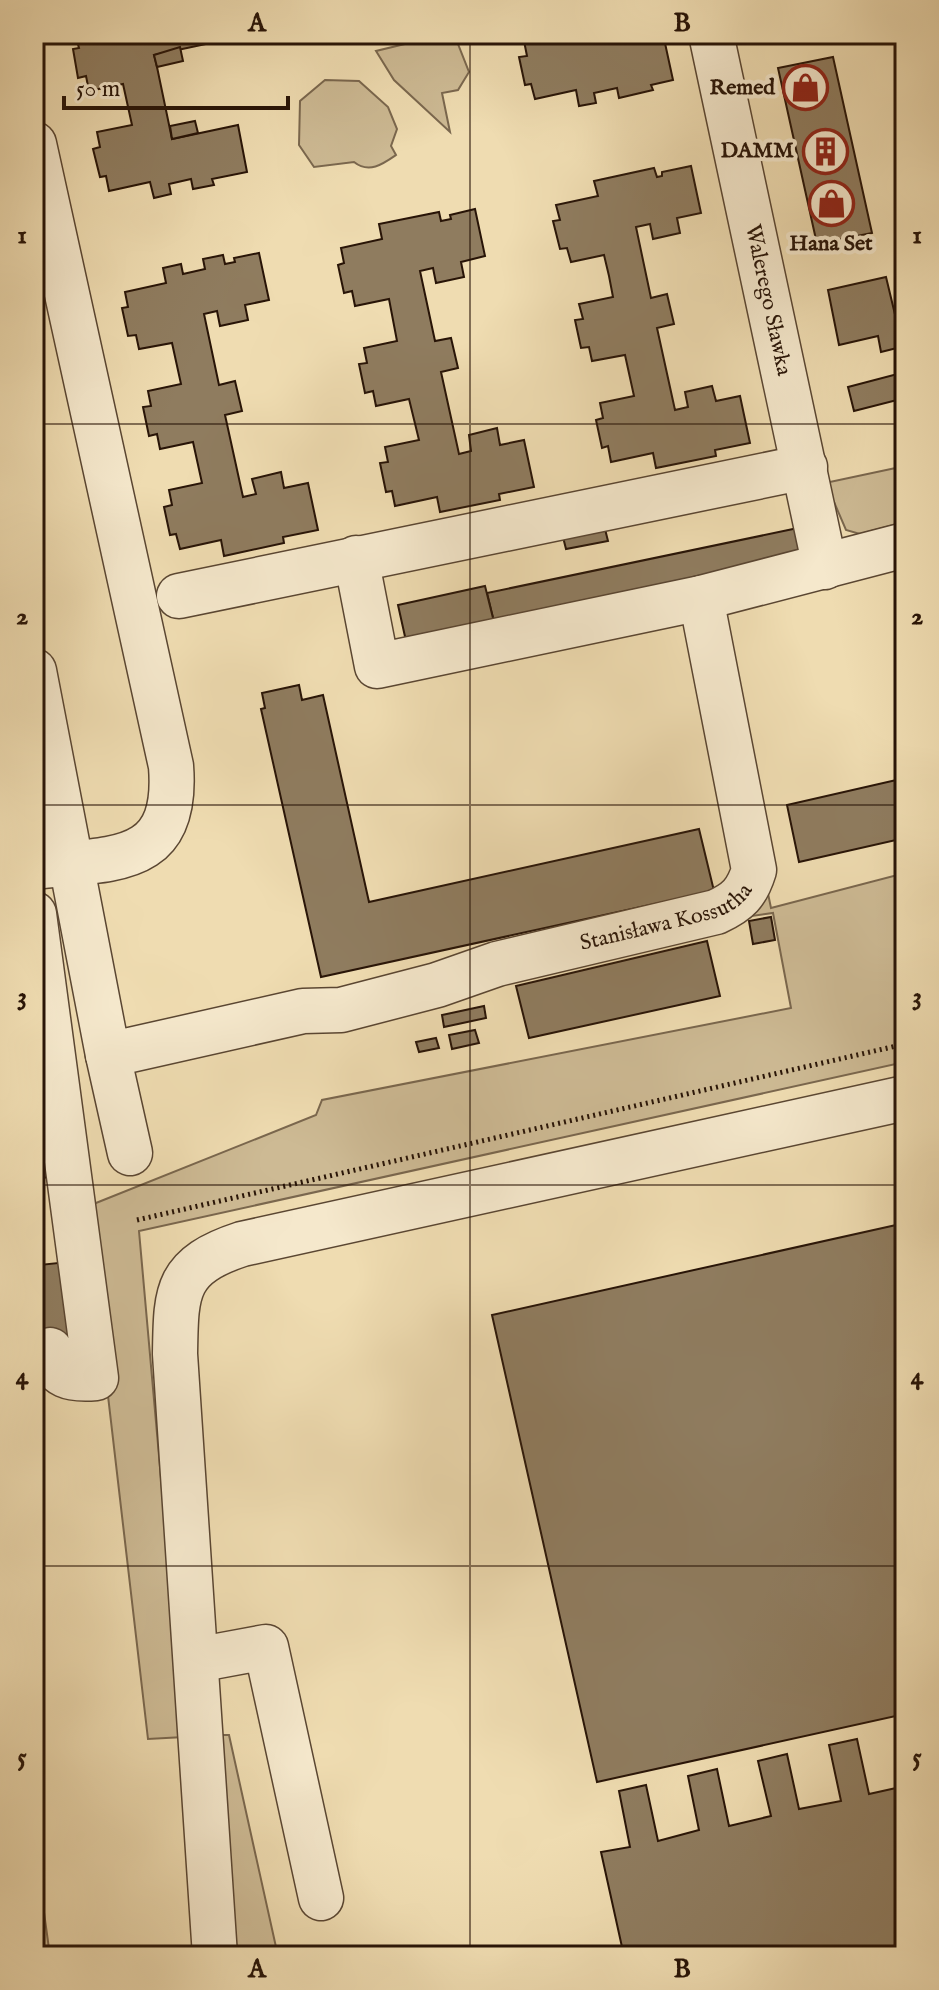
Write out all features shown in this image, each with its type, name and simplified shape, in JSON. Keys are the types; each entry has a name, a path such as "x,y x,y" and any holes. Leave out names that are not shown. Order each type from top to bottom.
{"street":[{"name":"Walerego Sławka","path":"711,34 825,567"},
{"path":"34,144 171,766 173,796 165,826 146,847 124,857 51,865"},
{"path":"179,596 805,467"},
{"path":"356,558 377,666 701,598 905,545"},
{"name":"Stanisława Kossutha","path":"108,1055 303,1011 341,1010 437,985 497,964 697,918 738,902 749,887 754,870 701,598"},
{"path":"34,671 51,865 108,1055 130,1153"},
{"path":"34,914 96,1378 76,1380 63,1376 56,1369 50,1350"},
{"path":"215,1956 175,1354 176,1299 193,1268 218,1252 242,1244 905,1098"},
{"path":"196,1660 266,1647 321,1898"}],"path":[{"path":"137,1220 905,1044"}],"shaded area":[{"path":"434,34 454,34 469,72 458,90 442,93 450,132 394,80 376,51 434,37"},
{"path":"325,80 359,81 388,107 397,129 391,146 396,155 370,167 354,162 314,167 299,145 300,101"},
{"path":"905,466 905,522 860,534 846,530 834,502 829,503 825,483"},
{"path":"905,873 905,1062 139,1231 184,1737 148,1739 86,1207 316,1115 322,1100 791,1008 773,913 752,916 749,903 765,879 771,908"},
{"path":"216,1735 229,1735 278,1956 231,1956"},
{"path":"34,1840 50,1956 34,1956"}],"building":[{"path":"75,34 218,34 220,41 154,55 172,139 238,125 247,172 212,179 214,185 193,189 191,179 169,184 171,194 154,198 150,182 109,191 106,176 100,177 93,149 100,147 97,132 132,125 123,84 89,91 86,76 78,78 73,49 79,48"},
{"path":"556,34 622,34 623,42 663,34 673,80 651,85 653,90 619,98 617,88 594,93 596,103 579,106 576,90 535,99 531,84 525,85 519,57 527,56 524,41"},
{"path":"180,47 183,61 157,67 154,55"},
{"name":"DAMM","path":"833,57 872,233 817,244 778,68"},
{"path":"195,121 198,133 172,139 170,126"},
{"path":"691,166 701,213 677,218 680,233 653,239 650,224 636,227 651,298 667,294 674,324 657,328 675,410 688,407 685,392 712,386 716,401 740,396 750,443 715,450 716,456 656,468 653,453 611,462 608,446 602,448 596,420 603,418 600,403 634,396 625,355 592,361 589,347 581,348 575,320 583,319 579,304 613,297 609,276 604,255 571,262 567,248 560,249 553,221 560,220 556,205 598,196 594,181 654,168 657,177 662,176 662,172"},
{"path":"475,209 485,256 461,262 464,277 436,283 433,268 420,271 435,341 451,338 458,368 441,372 459,454 471,451 469,435 497,428 500,445 524,440 534,487 499,494 500,500 440,512 437,497 395,506 392,491 386,492 380,463 388,462 385,447 419,440 409,399 376,406 373,391 365,393 359,364 367,363 364,348 397,341 389,299 355,306 352,291 344,293 338,265 344,263 341,248 382,239 379,224 439,212 441,221 451,219 450,215"},
{"path":"259,253 269,300 245,305 248,320 220,326 217,311 204,314 219,385 235,381 242,411 225,415 243,497 256,494 252,479 281,472 284,488 308,483 318,530 283,537 284,543 224,556 221,540 180,549 176,534 170,535 164,507 172,505 169,490 202,483 193,442 160,449 157,434 149,436 143,407 151,406 148,391 181,384 172,343 139,349 136,335 128,336 122,308 128,307 125,292 166,283 163,268 181,264 183,274 205,269 203,259 223,255 225,264 235,262 234,258"},
{"path":"886,277 899,331 905,330 905,346 881,352 878,336 839,345 828,290"},
{"path":"905,372 905,398 854,411 848,387"},
{"path":"798,528 805,557 494,622 487,593"},
{"path":"605,529 608,541 566,549 563,537"},
{"path":"485,586 494,622 406,641 398,605"},
{"path":"299,685 302,700 323,695 369,902 699,829 714,891 321,977 261,709 265,708 262,693"},
{"path":"905,778 905,838 799,862 787,805"},
{"path":"771,917 775,940 753,944 749,921"},
{"path":"707,941 720,996 529,1038 516,986"},
{"path":"34,947 64,1175 34,1179"},
{"path":"484,1006 486,1018 444,1027 442,1015"},
{"path":"475,1030 479,1043 452,1049 449,1035"},
{"path":"436,1038 439,1048 419,1052 416,1042"},
{"path":"34,1221 40,1265 77,1261 87,1338 34,1345"},
{"path":"905,1223 905,1714 597,1782 492,1315"},
{"path":"905,1728 905,1758 899,1729"},
{"path":"857,1739 869,1794 905,1786 905,1956 624,1956 601,1852 630,1847 619,1791 646,1785 658,1841 699,1830 688,1776 717,1769 729,1826 771,1816 758,1761 787,1754 799,1809 841,1801 829,1745"}],"place":[{"name":"Remed","path":"806,88"},
{"name":"DAMM","path":"825,151"},
{"name":"Hana Set","path":"831,203"}]}
